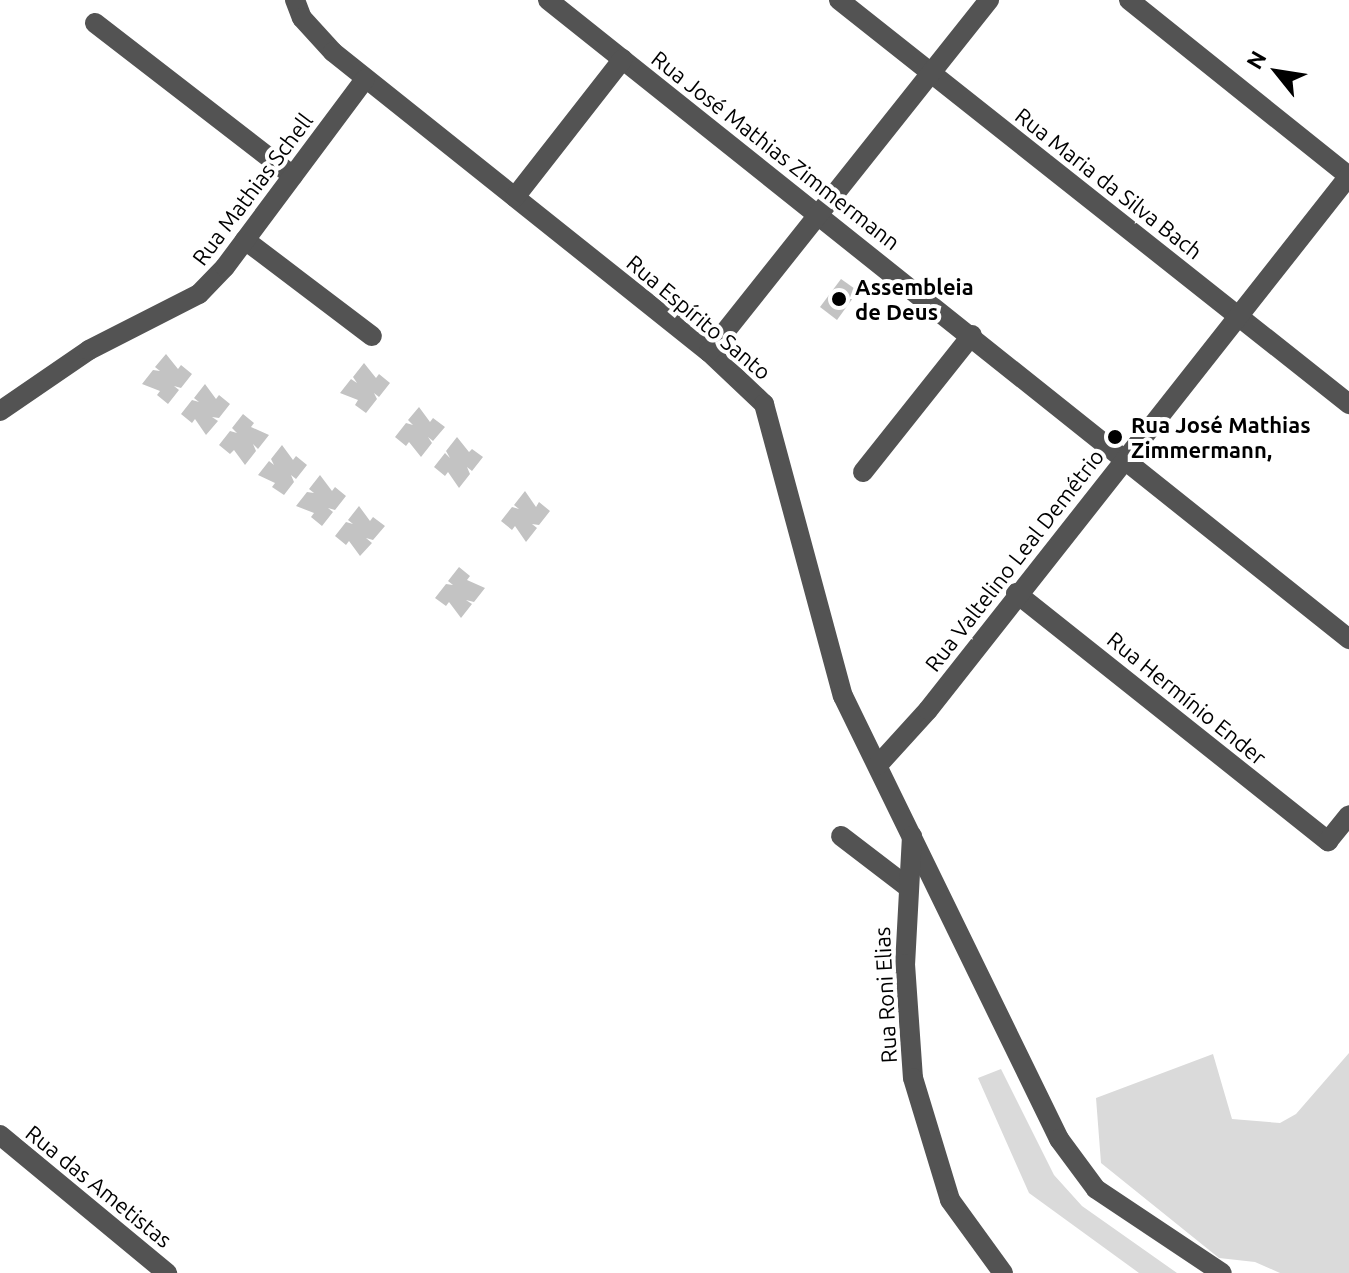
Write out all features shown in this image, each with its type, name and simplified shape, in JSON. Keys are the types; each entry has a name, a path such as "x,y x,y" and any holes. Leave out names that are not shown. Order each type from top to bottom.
{"street":[{"name":"Rua Espírito Santo","path":"295,0 318,38 365,79 709,352 756,393 769,414 838,682 1072,1160 1119,1207 1222,1273"},
{"name":"Rua José Mathias Zimmermann","path":"548,0 1126,456 1349,639"},
{"name":"Rua Maria da Silva Bach","path":"839,0 1349,404"},
{"path":"709,352 989,0"},
{"path":"1129,0 1349,176"},
{"path":"95,23 293,176"},
{"path":"515,197 623,59"},
{"name":"Rua Mathias Schell","path":"0,411 89,350 182,306 214,280 365,79"},
{"name":"Rua Valtelino Leal Demétrio","path":"878,765 928,710 1016,593 1349,176"},
{"path":"245,240 372,336"},
{"path":"863,472 972,335"},
{"name":"Rua Hermínio Ender","path":"1016,593 1328,841 1349,815"},
{"path":"841,836 905,885"},
{"name":"Rua Roni Elias","path":"912,836 905,885 907,1045 921,1112 959,1218 1003,1273"},
{"name":"Rua das Ametistas","path":"0,1135 167,1273"}],"shaded area":[{"path":"1349,1053 1349,1273 1280,1273 1255,1262 1219,1258 1101,1163 1096,1098 1213,1054 1232,1119 1280,1123 1296,1114"},
{"path":"1001,1069 1054,1175 1082,1206 1177,1273 1139,1273 1029,1193 978,1078"}],"building":[{"name":"Assembleia de Deus","path":"841,279 858,291 837,320 820,307"},
{"path":"166,354 178,369 181,365 192,374 181,388 174,386 179,390 168,404 157,395 160,391 142,384 153,370 160,371 155,367"},
{"path":"364,363 376,378 379,374 390,383 379,397 374,393 377,399 366,413 355,405 358,400 340,393 351,379 357,383 353,377"},
{"path":"205,384 216,399 219,395 230,404 219,418 212,417 218,421 206,435 195,419 192,423 181,414 192,400 199,402 194,398"},
{"path":"419,407 430,422 433,418 445,427 433,441 428,437 432,443 421,457 409,442 406,446 395,437 406,423 413,425 408,420"},
{"path":"243,414 254,423 251,427 269,435 258,449 253,444 256,451 245,465 234,450 230,454 219,445 230,431 237,433 232,428"},
{"path":"457,437 469,452 472,449 483,457 472,471 467,467 470,474 459,488 448,472 445,476 434,467 445,453 450,458 446,451"},
{"path":"282,445 293,460 296,456 307,465 296,479 291,475 294,482 284,495 272,487 275,483 258,475 269,461 274,465 271,459"},
{"path":"320,475 332,491 335,487 346,496 335,510 328,508 333,512 322,526 311,517 314,513 296,506 307,492 314,493 309,489"},
{"path":"525,491 536,507 539,502 550,511 539,525 532,524 537,528 526,542 515,526 512,530 501,521 512,507 519,509 514,505"},
{"path":"359,506 370,521 373,517 385,526 373,540 366,538 372,543 360,556 349,541 346,545 335,536 346,522 353,524 348,520"},
{"path":"459,567 470,576 467,580 485,588 474,602 466,600 472,604 461,618 449,602 446,606 435,598 446,584 453,585 448,581"}],"place":[{"name":"Assembleia de Deus","path":"839,299"},
{"name":"Rua José Mathias Zimmermann,","path":"1115,437"}]}
